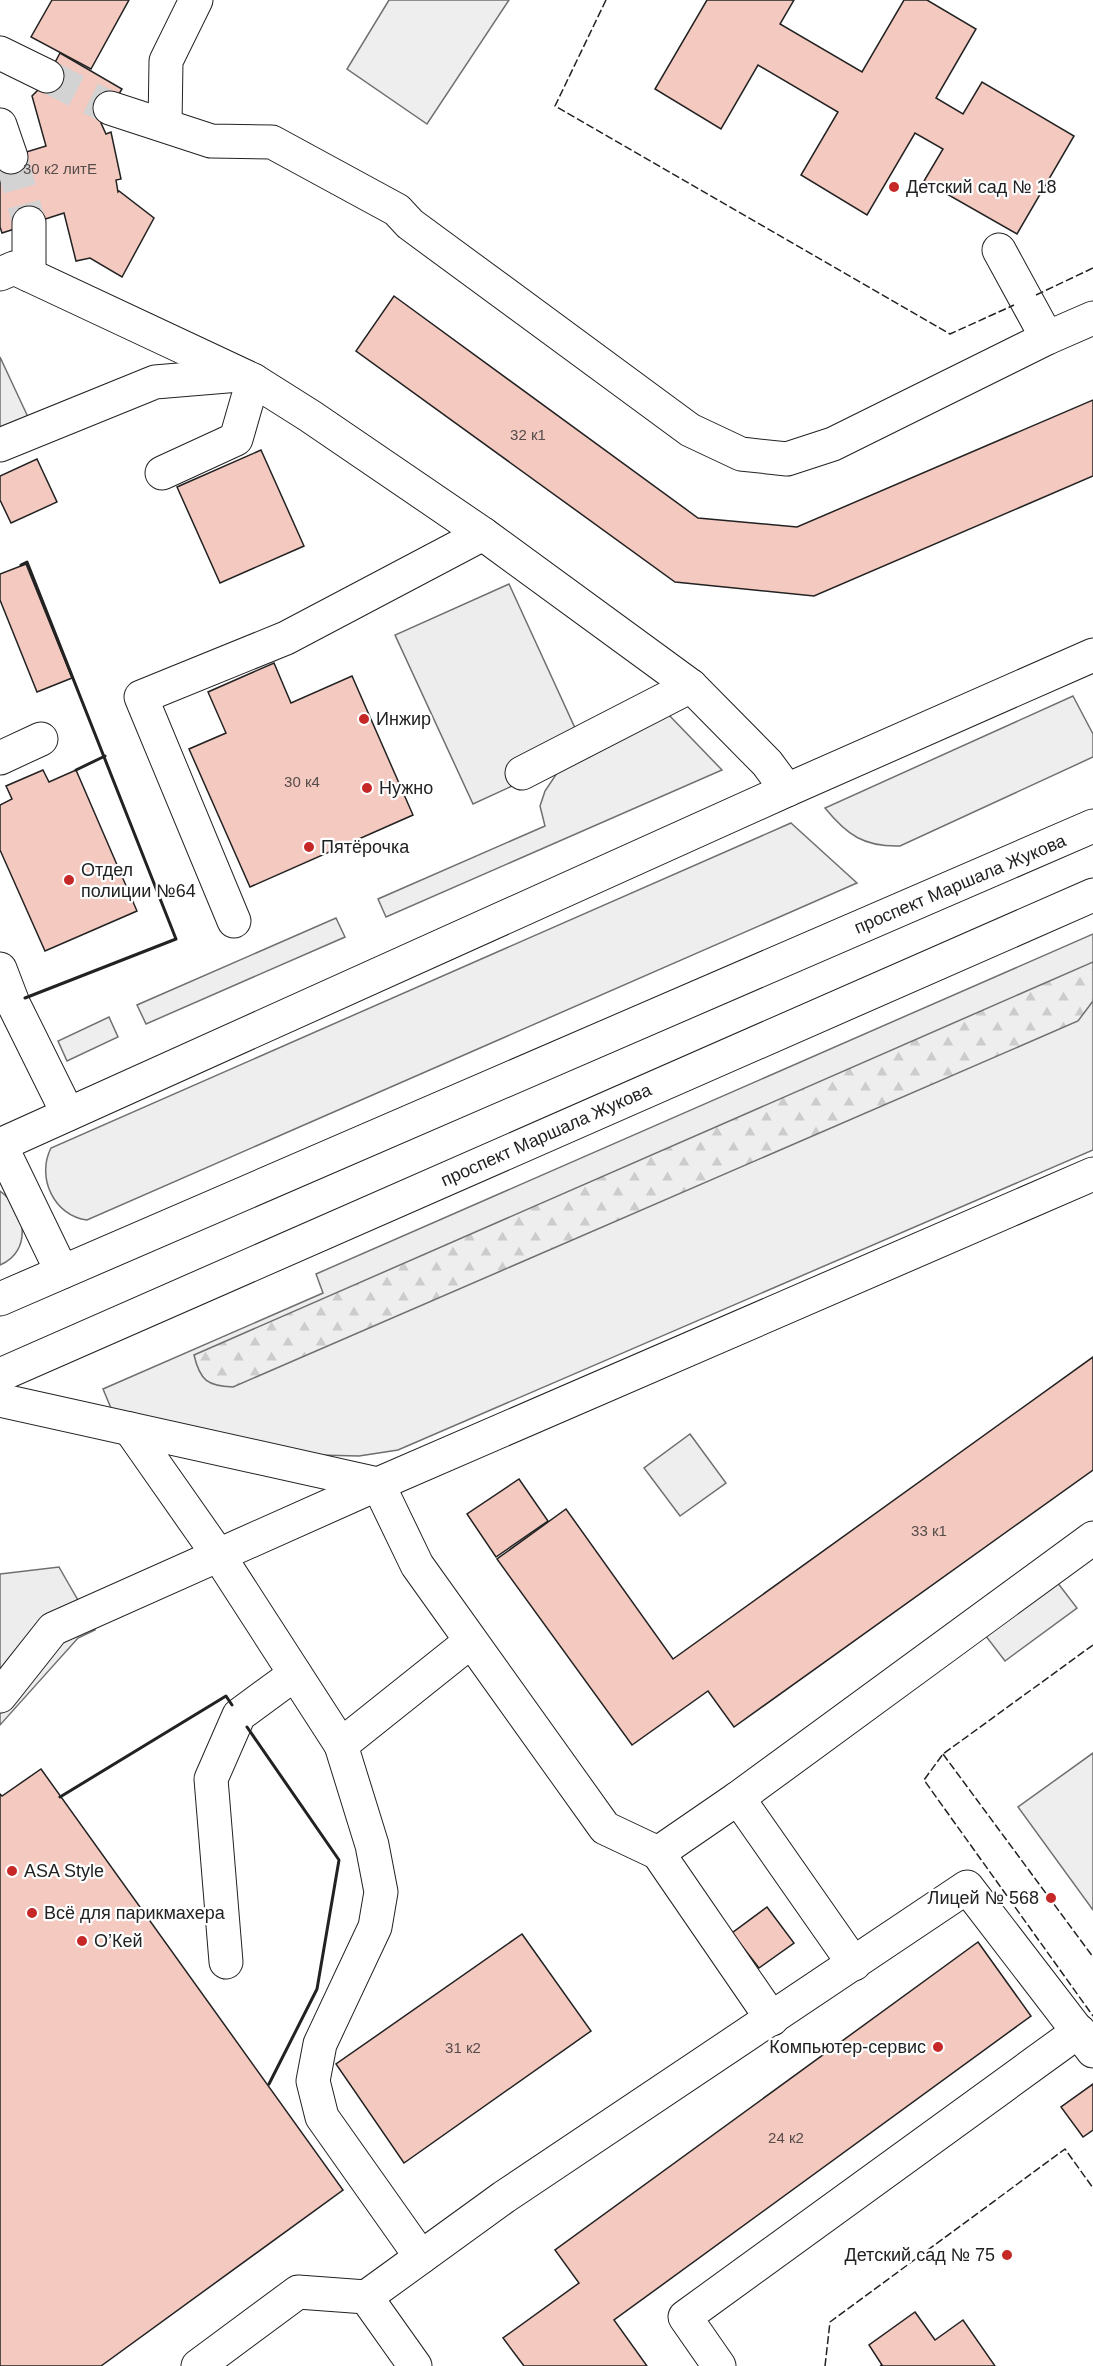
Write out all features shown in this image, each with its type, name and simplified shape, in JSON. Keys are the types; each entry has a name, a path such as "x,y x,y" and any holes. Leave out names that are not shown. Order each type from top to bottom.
{"street":[{"path":"165,124 166,61 196,0"},
{"path":"0,53 47,76"},
{"path":"110,108 165,124 211,141 272,142 397,210 410,224 690,430 741,454 787,459 834,444 1047,338 1093,318"},
{"path":"0,125 11,157"},
{"path":"29,223 14,274 247,378 310,416 483,534 691,686 767,763 787,790"},
{"path":"999,250 1047,338"},
{"path":"0,445 155,382 247,378"},
{"path":"162,473 236,440 247,378"},
{"path":"234,921 141,697 286,638 483,534"},
{"path":"62,1272 0,1145 787,790 1093,655"},
{"path":"522,773 691,686"},
{"path":"0,758 41,739"},
{"name":"проспект Маршала Жукова","path":"0,1299 1093,826"},
{"name":"проспект Маршала Жукова","path":"0,1375 1093,895"},
{"path":"0,969 13,1003 68,1114"},
{"path":"0,1696 52,1629 378,1484 1093,1174"},
{"path":"0,1400 378,1484"},
{"path":"130,1429 219,1556 341,1745 372,1845 381,1892 375,1927 321,2044 313,2081 322,2117 421,2257"},
{"path":"378,1484 417,1565 605,1828 657,1853 772,2019"},
{"path":"657,1853 738,1798 1093,1538"},
{"path":"341,1745 470,1642"},
{"path":"226,1962 211,1779 239,1715 295,1674"},
{"path":"738,1798 854,1964"},
{"path":"198,2366 298,2292 366,2296 504,2197 967,1887 1086,2041 685,2317 719,2366"},
{"path":"366,2296 415,2366"}],"green space":[{"path":"389,0 509,0 427,124 347,69"},
{"path":"1073,696 1093,734 1093,757 900,846 876,844 857,838 825,808"},
{"path":"667,713 722,770 386,917 378,899 545,826 540,806 545,791 557,773"},
{"path":"791,823 857,883 87,1220 65,1211 51,1193 46,1171 51,1148"},
{"path":"336,918 345,937 146,1024 137,1005"},
{"path":"1093,934 1093,1150 398,1450 359,1456 318,1455 113,1413 103,1389 323,1293 316,1274"},
{"path":"1093,962 1093,1001 1078,1021 233,1387 211,1383 199,1371 194,1355"},
{"path":"109,1017 118,1037 67,1061 58,1041"},
{"path":"0,1191 16,1208 22,1230 18,1250 11,1259 0,1265"},
{"path":"690,1434 726,1483 680,1516 644,1468"},
{"path":"1057,1582 1077,1608 1005,1661 985,1635"},
{"path":"1093,1753 1093,1910 1018,1807"}],"shaded area":[{"path":"0,357 28,417 0,429"},
{"path":"509,584 586,752 473,804 395,635"},
{"path":"59,1567 95,1630 78,1638 0,1725 0,1574"}],"building":[{"path":"52,0 129,0 91,69 31,37"},
{"path":"707,0 794,0 780,24 862,72 904,0 927,0 976,29 936,98 963,114 982,82 1074,136 1017,234 924,181 943,149 915,133 867,215 801,175 838,112 758,65 721,129 655,89"},
{"path":"60,53 122,89 101,123 106,134 111,132 121,179 116,180 118,192 154,218 122,277 90,258 76,261 64,213 2,233 0,227 0,160 46,146 32,96 43,85"},
{"path":"394,296 698,518 797,527 1093,400 1093,476 814,596 675,582 356,351"},
{"path":"261,450 304,546 220,583 177,487"},
{"path":"37,459 57,502 11,523 0,500 0,476"},
{"path":"26,564 72,678 37,692 0,600 0,574"},
{"path":"274,663 291,703 352,676 413,815 250,887 189,749 226,733 208,692"},
{"name":"Отдел полиции №64","path":"43,770 49,782 76,770 137,911 45,951 0,850 0,805 12,799 6,786"},
{"path":"1093,1357 1093,1470 734,1727 708,1691 632,1745 497,1559 566,1509 673,1659"},
{"path":"519,1479 548,1521 496,1557 467,1514"},
{"name":"О’Кей","path":"41,1769 343,2190 101,2366 0,2366 0,1794 2,1796"},
{"path":"767,1907 794,1943 759,1968 732,1933"},
{"path":"522,1934 591,2031 404,2163 336,2064"},
{"path":"978,1942 1031,2016 614,2320 647,2366 524,2366 503,2338 579,2283 555,2250"},
{"path":"1093,2084 1093,2130 1083,2137 1061,2107"},
{"path":"915,2312 935,2340 963,2320 995,2366 880,2366 882,2365 869,2345"}],"tunnel":[{"path":"47,76 110,108"},
{"path":"11,157 29,223"}],"fence":[{"path":"606,0 555,106 950,334 1014,305"},
{"path":"1036,295 1093,268"},
{"path":"1093,1645 943,1754 924,1780 1093,2016"},
{"path":"943,1754 1093,1957"},
{"path":"825,2366 830,2322 1065,2149 1093,2188"}],"wall":[{"path":"21,565 27,562 176,939 25,998"},
{"path":"76,770 105,756"},
{"path":"60,1797 226,1696 232,1705"},
{"path":"247,1727 339,1860 317,1989 269,2084"}],"place":[{"name":"Детский сад № 18","path":"894,187"},
{"name":"Инжир","path":"364,719"},
{"name":"Нужно","path":"367,788"},
{"name":"Пятёрочка","path":"309,847"},
{"name":"Отдел полиции №64","path":"69,880"},
{"name":"ASA Style","path":"12,1871"},
{"name":"Лицей № 568","path":"1051,1898"},
{"name":"Всё для парикмахера","path":"32,1913"},
{"name":"О’Кей","path":"82,1941"},
{"name":"Компьютер-сервис","path":"938,2047"},
{"name":"Детский сад № 75","path":"1007,2255"}]}
